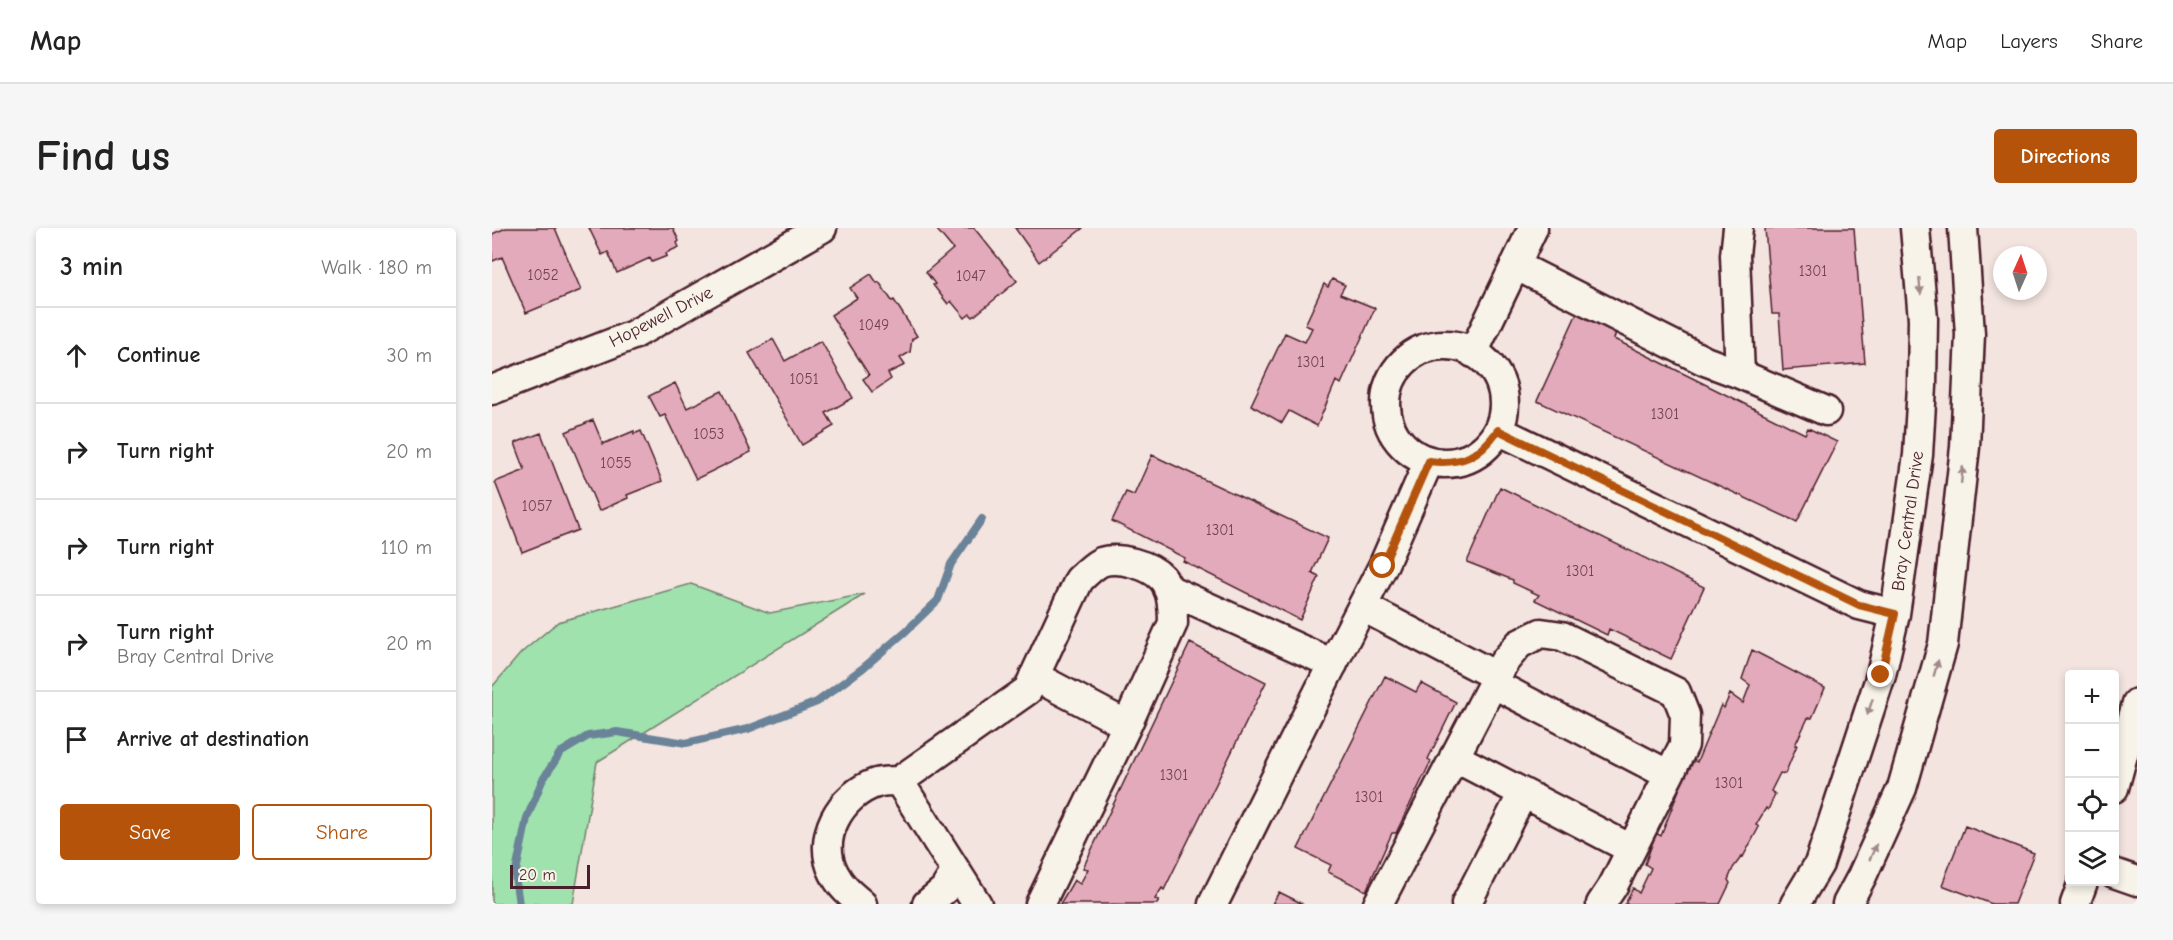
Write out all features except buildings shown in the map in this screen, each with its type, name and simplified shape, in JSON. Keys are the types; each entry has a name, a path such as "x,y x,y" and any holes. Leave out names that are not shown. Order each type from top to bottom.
{"street":[{"name":"Hopewell Drive","path":"492,390 633,335 822,228"},
{"path":"1473,353 1533,228"},
{"path":"1738,228 1735,255 1740,374"},
{"name":"Bray Central Drive","path":"1795,904 1819,864 1881,675 1895,614 1918,456 1922,386 1923,319 1915,228"},
{"path":"1847,904 1902,788 1943,644 1965,447 1970,334 1963,228"},
{"path":"1515,265 1705,361 1826,411"},
{"path":"1437,345 1452,345 1473,353 1481,357 1492,368 1500,382 1504,399 1503,415 1498,430 1482,449 1461,461 1445,463 1429,461 1404,447 1388,423 1385,409 1390,381 1398,367 1408,357 1422,349 1437,345"},
{"path":"1498,430 1859,605 1895,614"},
{"path":"1213,904 1383,566 1429,461"},
{"path":"862,904 845,891 833,872 828,850 831,828 840,808 856,792 876,783 899,781 1028,690 1079,580 1090,570 1102,562 1126,561 1144,566 1163,578 1173,608 1173,623 1127,725 1040,904"},
{"path":"1168,589 1333,664"},
{"path":"1363,607 1669,775"},
{"path":"1378,904 1504,662 1519,644 1540,633 1562,636 1676,693 1685,715 1683,745 1613,886 1601,904"},
{"path":"1034,676 1127,725"},
{"path":"2118,778 2137,703"},
{"path":"1454,757 1631,849"},
{"path":"899,781 977,904"},
{"path":"1466,904 1523,793"},
{"path":"927,904 944,890 956,871"},
{"path":"2119,874 2137,881"},
{"path":"2075,904 2082,886"}],"green space":[{"path":"691,584 770,613 865,594 597,762 573,904 492,904 492,687 521,653 558,622"}],"waterway":[{"path":"519,904 515,876 527,818 542,781 560,753 588,736 617,732 686,743 748,729 817,702 863,668 938,600 951,564 982,519"}],"route":[{"path":"1383,566 1429,461 1445,463 1461,461 1476,454 1488,444 1498,430 1859,605 1895,614 1881,675"}]}
